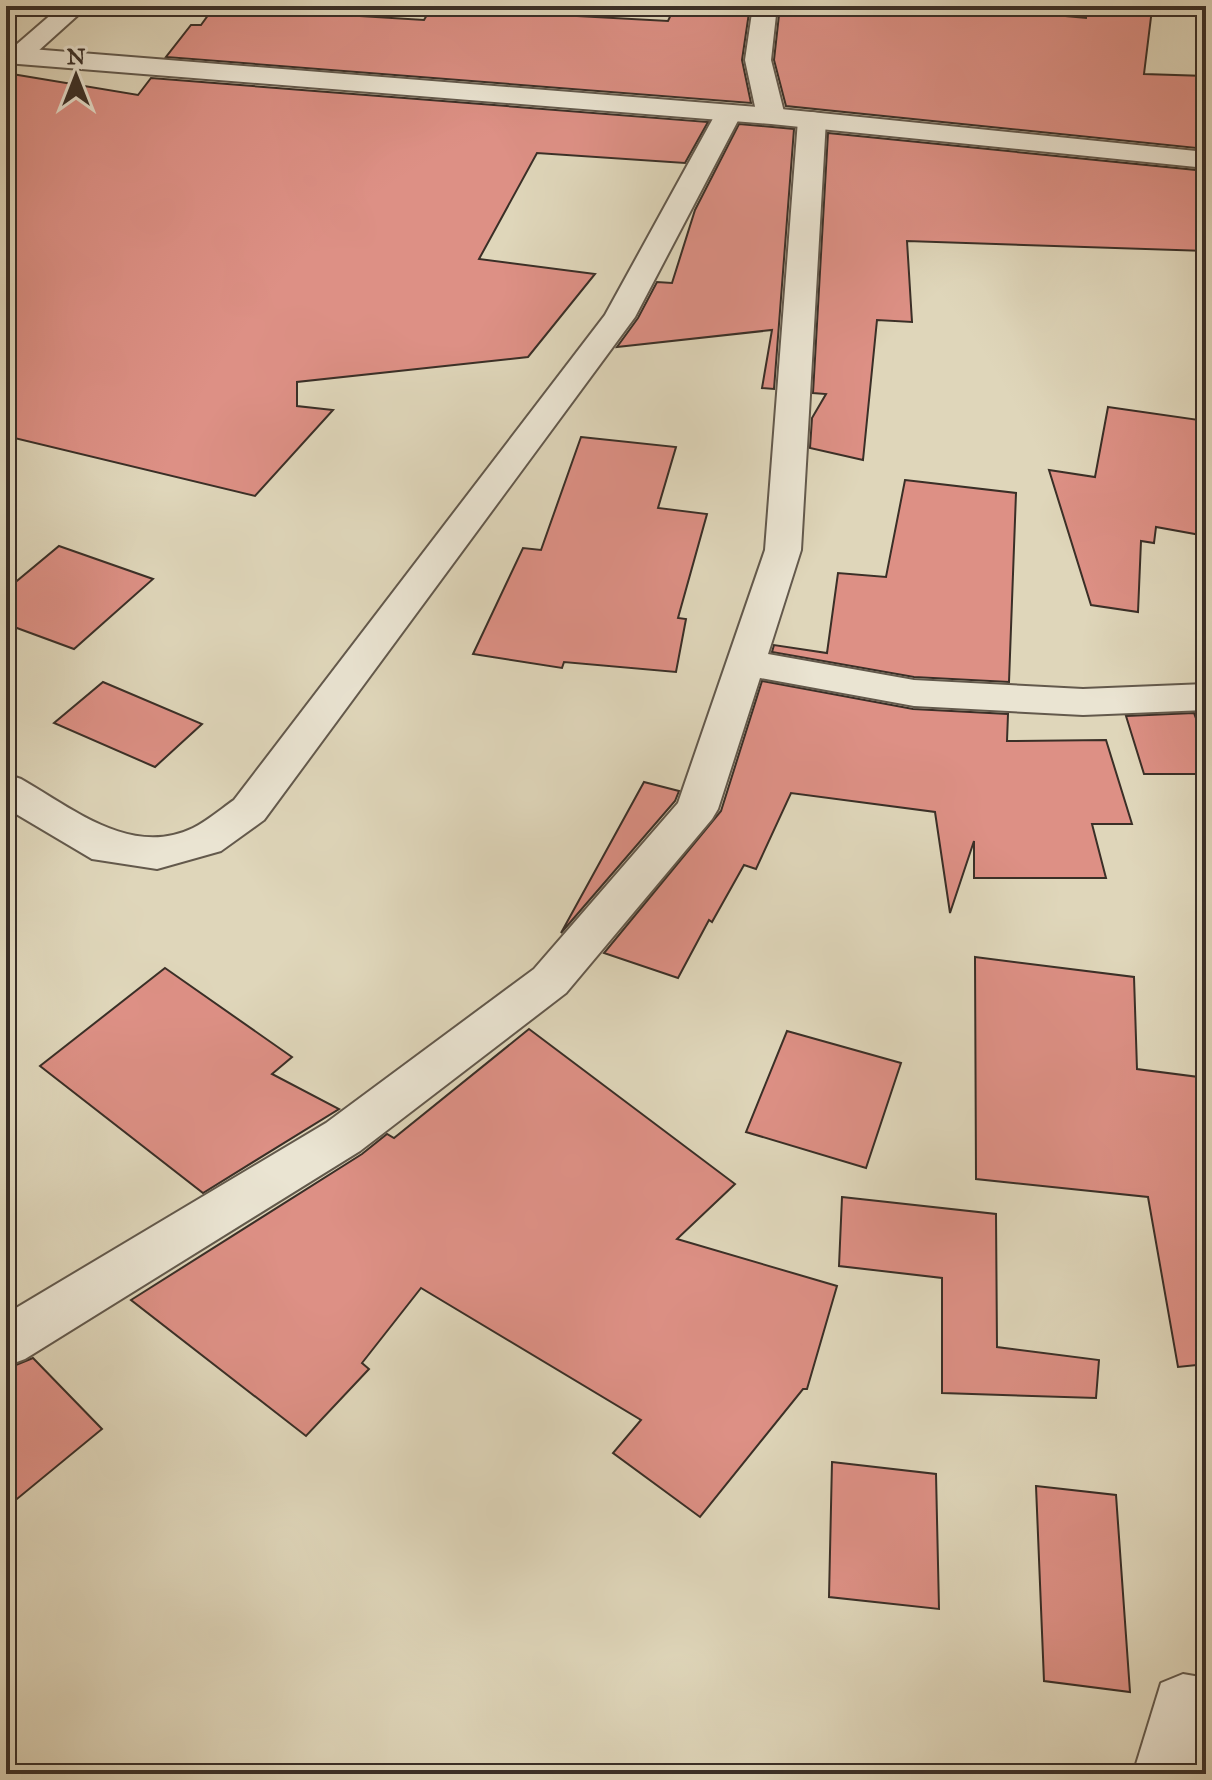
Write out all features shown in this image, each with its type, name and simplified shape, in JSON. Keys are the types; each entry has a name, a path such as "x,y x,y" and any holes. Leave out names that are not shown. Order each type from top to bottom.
{"street":[{"path":"12,56 76,6"},
{"path":"6,1342 343,1137 550,981 697,809 783,550 792,118 758,60 765,6"},
{"path":"12,56 792,118 1206,160"},
{"path":"6,789 107,848 157,853 206,840 249,810 619,317 729,113"},
{"path":"745,663 914,693 1083,702 1206,697"},
{"path":"1165,1774 1183,1705 1206,1709"}],"building":[{"path":"675,6 750,6 742,60 751,103 166,57 191,25 201,25 214,7 424,20 431,8 668,21"},
{"path":"780,6 957,6 1086,18 1087,6 1152,9 1144,74 1206,76 1206,149 786,106 774,60"},
{"path":"6,73 138,95 151,78 708,122 685,163 537,153 479,259 595,274 528,357 297,382 297,406 333,410 255,496 6,436"},
{"path":"739,124 794,129 774,389 762,388 772,330 617,347 638,318 657,282 672,283 695,210"},
{"path":"828,133 1206,171 1206,251 907,241 912,322 877,320 863,460 810,448 812,418 826,394 813,393"},
{"path":"1108,407 1206,421 1206,536 1156,527 1154,543 1141,541 1138,612 1091,605 1049,470 1095,477"},
{"path":"581,437 676,447 658,508 707,514 678,618 686,619 676,672 564,662 562,668 473,654 523,548 541,550"},
{"path":"905,480 1016,493 1009,682 914,677 772,652 774,645 827,653 838,573 886,577"},
{"path":"59,546 153,579 74,649 6,624 6,590"},
{"path":"762,681 913,709 1008,714 1007,741 1106,740 1132,824 1092,824 1106,878 974,878 974,841 950,913 935,812 791,793 756,869 744,865 712,922 709,920 678,978 604,953 721,811"},
{"path":"103,682 202,724 155,767 54,723"},
{"path":"1194,713 1206,746 1206,774 1144,774 1126,716"},
{"path":"644,782 679,791 675,801 561,933"},
{"path":"975,957 1134,977 1137,1069 1206,1078 1206,1364 1178,1367 1148,1197 976,1179"},
{"path":"165,968 292,1057 272,1074 339,1109 203,1193 40,1066"},
{"path":"529,1029 735,1184 677,1239 837,1286 807,1389 803,1389 700,1517 613,1453 641,1420 421,1288 362,1363 369,1369 306,1436 131,1300 362,1154 387,1134 394,1138"},
{"path":"787,1031 901,1063 866,1168 746,1132"},
{"path":"842,1197 996,1214 997,1347 1099,1360 1096,1398 942,1393 942,1278 839,1266"},
{"path":"33,1358 102,1429 6,1508 6,1369"},
{"path":"832,1462 936,1474 939,1609 829,1597"},
{"path":"1036,1486 1116,1495 1130,1692 1044,1681"}]}
